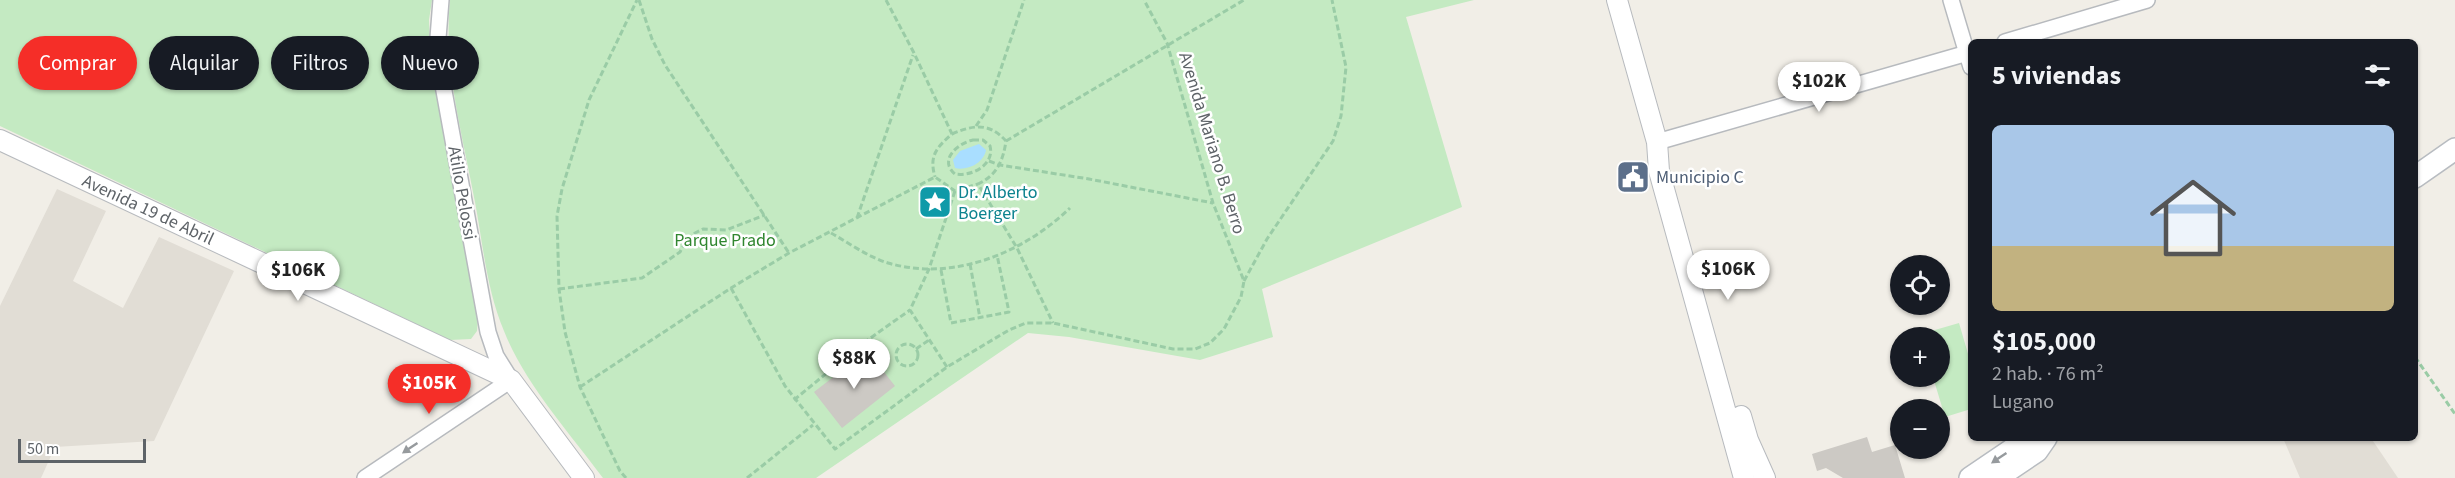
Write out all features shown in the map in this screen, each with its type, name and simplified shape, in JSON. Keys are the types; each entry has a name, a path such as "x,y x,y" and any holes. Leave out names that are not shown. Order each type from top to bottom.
{"main road":[{"path":"2418,175 2455,149"},
{"path":"1970,478 2025,441"},
{"path":"1997,478 2037,451 2044,441"}],"street":[{"name":"Atilio Pelossi","path":"441,0 438,38 440,69 488,332 496,356 511,380"},
{"path":"1617,0 1658,142 1672,167 1748,440 1765,478"},
{"path":"1951,0 1968,51"},
{"path":"2015,39 2147,0"},
{"path":"1658,142 1968,58"},
{"name":"Avenida 19 de Abril","path":"0,140 511,380 584,478"},
{"path":"1658,142 1659,171 1744,478"},
{"path":"365,478 511,380"}],"path":[{"path":"638,0 652,39 665,65 789,253"},
{"path":"626,478 620,471 580,387 565,332 559,289 557,216 562,189 589,100 638,0"},
{"path":"887,0 952,134"},
{"path":"976,126 987,110 1024,0"},
{"name":"Avenida Mariano B. Berro","path":"1144,0 1167,43 1213,203 1244,281"},
{"path":"955,191 978,184 994,175 1000,165 1006,141 1167,43 1244,0"},
{"path":"731,288 794,400 835,449 947,367 1009,330 1026,323 1053,322 1173,349 1195,349 1210,343 1224,329 1241,297 1244,281 1267,239 1333,141 1341,116 1346,68 1332,0"},
{"path":"857,219 914,53"},
{"path":"955,191 934,177 931,164 938,147 952,134 976,126 992,128 1006,141"},
{"path":"973,140 983,140 990,146 989,161 977,171 960,175 950,170 948,163 953,150 973,140"},
{"path":"989,161 1000,165 1089,178 1213,203"},
{"path":"580,387 731,288 789,253 934,177"},
{"path":"978,184 1017,248 1053,322"},
{"path":"794,400 862,344 910,310 928,269 955,191"},
{"path":"831,233 886,262 910,268 941,269 970,264 1017,248 1053,224 1070,208"},
{"path":"559,289 642,278 680,252 686,241 695,233 703,229 726,230 765,215"},
{"path":"941,269 951,323 1009,312 997,255"},
{"path":"970,264 980,318"},
{"path":"910,310 947,367"},
{"path":"916,350 929,340"},
{"path":"908,344 916,350 918,359 913,364 907,366 898,362 896,355 901,346 908,344"},
{"path":"2418,361 2455,414"},
{"path":"747,478 814,424"}],"shaded area":[{"path":"57,189 106,211 73,281 123,308 159,237 234,271 154,441 55,447 41,478 0,478 0,306"},
{"path":"2284,441 2373,441 2398,478 2300,478"}],"green space":[{"path":"0,0 432,0 430,36 381,36 381,90 436,90 478,318 477,331 471,339 450,340 0,126"},
{"name":"Parque Prado","path":"450,0 1474,0 1406,17 1462,207 1262,289 1273,337 1200,360 1069,337 1028,333 816,478 603,478 536,389 513,351 498,316 486,268 454,90 479,90 479,36 449,36"},
{"path":"1959,323 1968,354 1968,410 1950,415 1950,399 1940,399 1936,387 1950,387 1950,327 1945,327"}],"water":[{"path":"979,144 986,150 982,159 970,167 955,168 953,160 960,151"}],"building":[{"path":"870,354 895,386 842,428 814,392 845,368 848,371"},
{"path":"1867,437 1872,452 1890,447 1890,459 1899,459 1905,478 1843,478 1826,468 1817,471 1812,454"}],"place":[{"name":"Municipio C","path":"1633,177"},
{"name":"Dr. Alberto Boerger","path":"935,202"}]}
